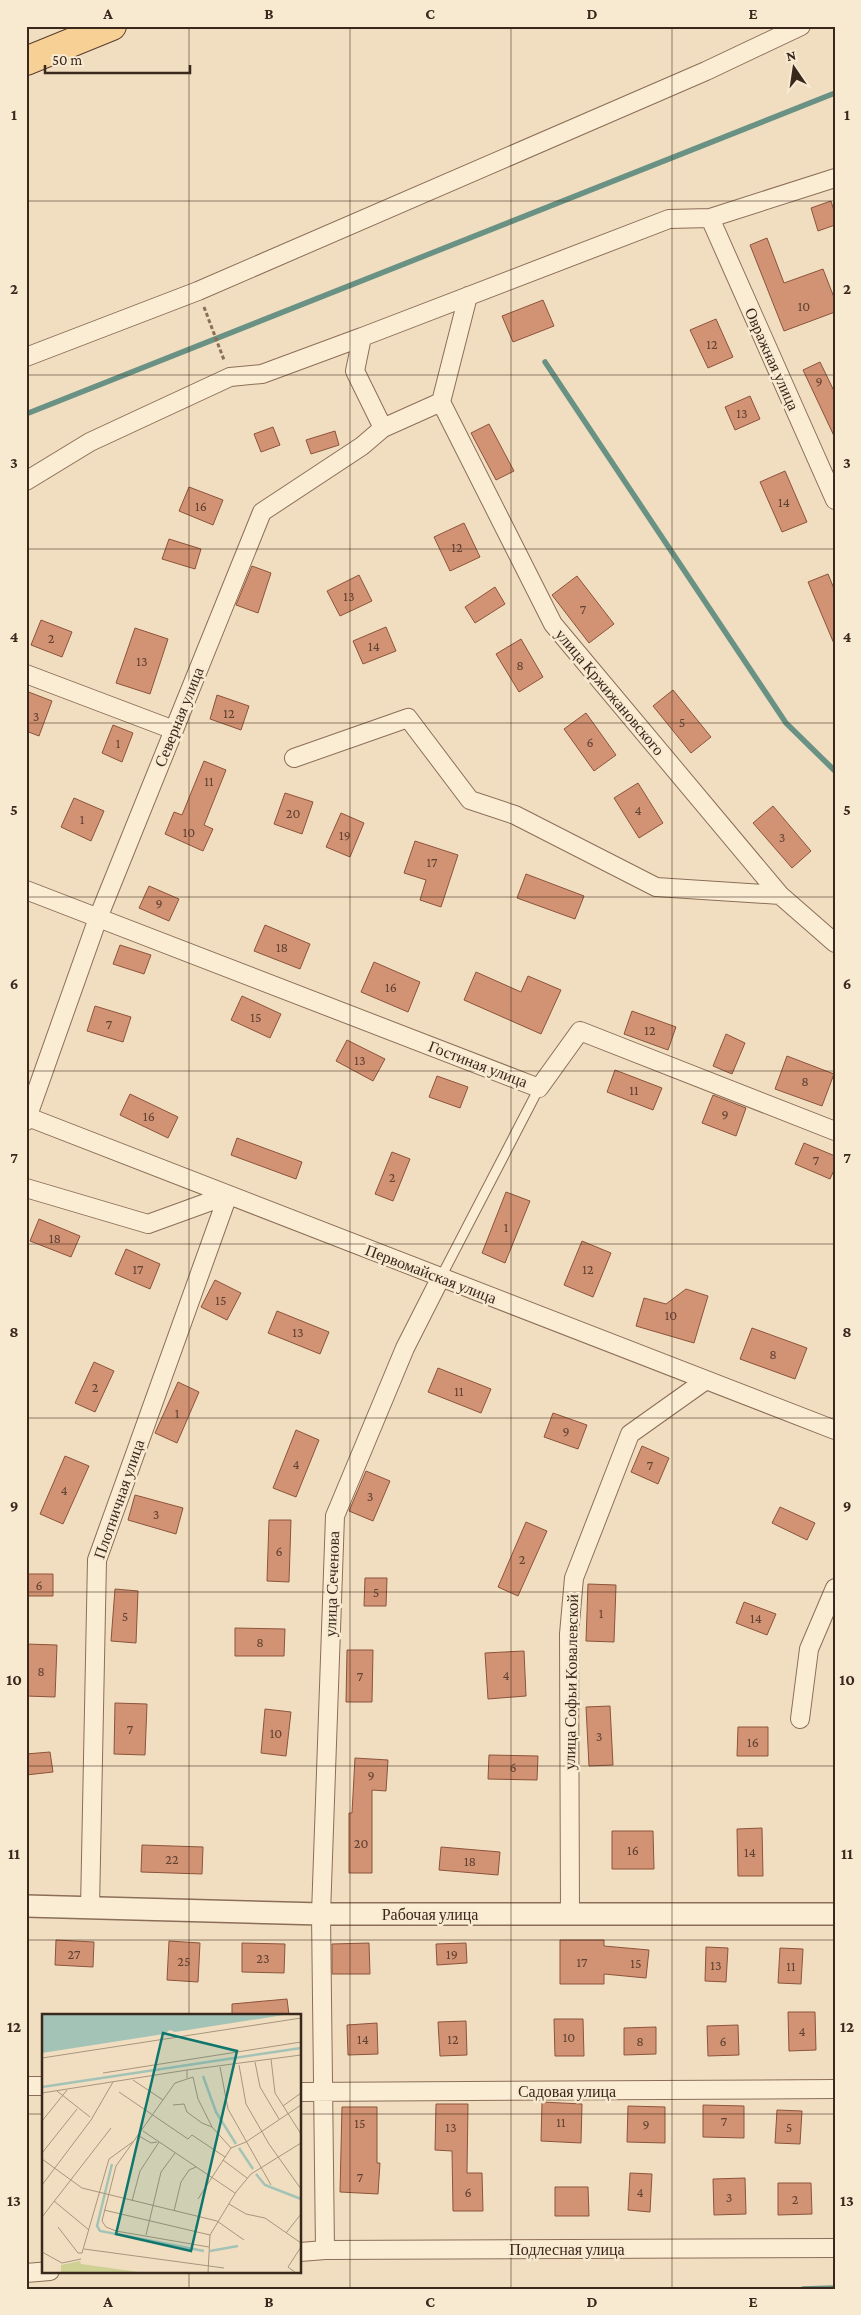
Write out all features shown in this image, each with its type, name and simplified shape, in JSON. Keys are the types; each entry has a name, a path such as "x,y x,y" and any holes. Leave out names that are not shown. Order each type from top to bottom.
{"main road":[{"path":"26,61 112,26"}],"street":[{"path":"26,357 198,291 706,70 801,26"},
{"path":"26,481 90,442 230,377 262,374 670,220 710,218 835,178"},
{"name":"Овражная улица","path":"710,218 835,500"},
{"path":"441,402 468,296"},
{"path":"362,337 355,371 383,428"},
{"name":"Северная улица","path":"27,1119 98,918 262,512 362,446 383,428 441,402"},
{"name":"улица Кржижановского","path":"441,402 553,624 780,895 835,943"},
{"path":"26,674 174,730"},
{"path":"294,758 408,718 470,800 515,815 656,887 780,895"},
{"name":"Гостиная улица","path":"26,890 539,1088 580,1031 835,1130"},
{"name":"Первомайская улица","path":"27,1119 835,1430"},
{"path":"26,1188 148,1224 228,1195"},
{"name":"Плотничная улица","path":"90,1908 97,1560 228,1195"},
{"name":"улица Сеченова","path":"325,2250 321,1914 335,1516 405,1348 441,1277"},
{"name":"улица Софьи Ковалевской","path":"570,1914 569,1634 574,1578 630,1434 706,1380"},
{"path":"800,1720 809,1649 835,1588"},
{"name":"Рабочая улица","path":"26,1906 321,1914 835,1914"},
{"path":"26,2086 42,2086"},
{"name":"Садовая улица","path":"301,2092 835,2089"},
{"name":"Подлесная улица","path":"301,2252 325,2250 835,2248"},
{"path":"26,2273 42,2272"}],"lane":[{"path":"441,1277 539,1088"}],"path":[{"path":"203,306 230,377"}],"building":[{"path":"831,201 835,214 835,225 818,231 811,208"},
{"path":"767,238 784,283 823,269 835,300 835,312 784,331 750,245"},
{"path":"543,300 554,326 513,342 502,316"},
{"path":"716,319 733,357 708,368 690,330"},
{"path":"820,362 835,393 835,438 803,370"},
{"path":"750,396 760,419 735,430 725,407"},
{"path":"489,424 514,471 496,480 471,433"},
{"path":"273,427 280,445 261,452 254,434"},
{"path":"335,431 339,445 311,454 306,440"},
{"path":"785,471 807,522 782,532 760,482"},
{"path":"189,487 223,500 213,525 179,511"},
{"path":"464,523 480,557 450,571 434,537"},
{"path":"169,539 201,549 195,569 162,559"},
{"path":"252,566 271,573 258,613 236,605"},
{"path":"828,574 835,591 835,646 808,582"},
{"path":"359,575 372,601 340,616 327,591"},
{"path":"577,576 614,624 589,643 552,595"},
{"path":"495,587 505,604 475,623 465,607"},
{"path":"41,620 72,632 62,657 31,645"},
{"path":"386,627 396,651 363,664 353,641"},
{"path":"135,628 168,639 150,694 116,683"},
{"path":"521,639 543,677 519,692 496,654"},
{"path":"673,690 711,737 691,753 653,706"},
{"path":"26,691 52,701 39,736 26,731"},
{"path":"217,695 249,706 241,730 210,719"},
{"path":"586,713 616,755 594,771 564,729"},
{"path":"113,725 133,733 122,762 102,753"},
{"path":"204,761 226,770 204,825 213,829 203,851 165,834 174,812 182,815"},
{"path":"638,783 663,823 639,838 614,798"},
{"path":"285,793 313,802 302,834 274,824"},
{"path":"74,798 104,811 91,841 61,827"},
{"path":"773,806 811,851 792,868 753,823"},
{"path":"341,813 364,823 350,857 326,847"},
{"path":"415,841 458,855 441,907 420,900 426,880 404,873"},
{"path":"526,874 584,896 575,919 517,898"},
{"path":"149,886 179,899 169,921 139,908"},
{"path":"265,925 310,944 300,969 254,951"},
{"path":"120,945 151,955 144,974 113,964"},
{"path":"374,962 420,982 408,1012 361,992"},
{"path":"476,972 521,992 528,976 561,990 541,1034 464,1000"},
{"path":"242,996 281,1014 270,1038 231,1020"},
{"path":"95,1006 131,1017 123,1042 87,1031"},
{"path":"632,1011 676,1027 668,1050 624,1034"},
{"path":"726,1034 745,1043 732,1074 713,1066"},
{"path":"347,1040 385,1059 373,1081 336,1061"},
{"path":"787,1056 834,1074 822,1106 775,1089"},
{"path":"615,1070 662,1088 653,1110 607,1092"},
{"path":"437,1076 468,1087 460,1108 429,1097"},
{"path":"130,1094 178,1117 168,1138 120,1115"},
{"path":"713,1095 746,1108 736,1136 702,1123"},
{"path":"237,1138 302,1162 296,1179 231,1155"},
{"path":"804,1143 835,1156 835,1168 830,1179 795,1164"},
{"path":"392,1152 410,1159 393,1201 375,1194"},
{"path":"506,1192 530,1201 505,1263 482,1253"},
{"path":"39,1219 80,1236 71,1257 30,1241"},
{"path":"582,1241 611,1253 593,1297 564,1285"},
{"path":"126,1249 160,1264 150,1289 115,1274"},
{"path":"215,1280 241,1293 227,1320 201,1307"},
{"path":"686,1289 708,1296 694,1343 636,1326 644,1298 666,1304"},
{"path":"277,1311 329,1332 320,1354 268,1333"},
{"path":"752,1328 807,1348 795,1379 740,1359"},
{"path":"94,1362 114,1371 95,1412 75,1403"},
{"path":"438,1368 491,1389 481,1413 428,1392"},
{"path":"178,1382 199,1392 177,1443 155,1433"},
{"path":"553,1413 587,1425 578,1449 544,1437"},
{"path":"296,1430 319,1440 296,1497 273,1488"},
{"path":"642,1446 669,1458 658,1484 631,1472"},
{"path":"65,1456 89,1466 63,1524 40,1514"},
{"path":"366,1471 390,1481 373,1521 349,1511"},
{"path":"135,1495 183,1508 176,1534 128,1520"},
{"path":"780,1507 815,1523 807,1540 772,1523"},
{"path":"269,1520 291,1520 289,1582 267,1581"},
{"path":"526,1522 547,1531 518,1596 498,1587"},
{"path":"26,1574 53,1574 53,1596 26,1596"},
{"path":"365,1578 387,1578 386,1606 364,1606"},
{"path":"588,1584 616,1585 614,1642 586,1641"},
{"path":"115,1589 138,1591 136,1643 111,1641"},
{"path":"744,1602 776,1614 767,1635 736,1623"},
{"path":"235,1628 285,1629 284,1656 235,1656"},
{"path":"26,1644 57,1645 55,1697 26,1696"},
{"path":"347,1650 373,1650 372,1702 346,1702"},
{"path":"524,1651 526,1696 488,1699 485,1653"},
{"path":"115,1703 147,1704 145,1755 114,1754"},
{"path":"610,1706 613,1765 589,1766 586,1707"},
{"path":"265,1709 291,1712 286,1756 261,1753"},
{"path":"738,1727 768,1727 768,1756 737,1756"},
{"path":"50,1752 53,1772 26,1775 26,1754"},
{"path":"489,1755 538,1756 537,1780 488,1779"},
{"path":"355,1758 388,1760 386,1791 372,1790 372,1873 349,1873 349,1813 352,1813"},
{"path":"762,1828 763,1876 738,1876 737,1829"},
{"path":"612,1831 653,1831 654,1869 612,1869"},
{"path":"142,1845 203,1847 202,1874 141,1872"},
{"path":"441,1847 500,1852 498,1875 439,1870"},
{"path":"56,1940 94,1942 93,1967 55,1965"},
{"path":"560,1940 604,1940 604,1946 649,1950 646,1978 604,1974 604,1984 560,1984"},
{"path":"169,1941 200,1943 198,1982 167,1980"},
{"path":"242,1943 285,1944 284,1973 242,1972"},
{"path":"369,1943 370,1974 332,1974 332,1944"},
{"path":"466,1943 467,1963 437,1965 436,1944"},
{"path":"706,1947 728,1948 726,1982 705,1981"},
{"path":"780,1948 803,1949 801,1984 778,1983"},
{"path":"287,1999 289,2014 232,2014 232,2004"},
{"path":"788,2012 815,2012 816,2050 789,2051"},
{"path":"554,2019 583,2019 584,2056 555,2056"},
{"path":"466,2021 467,2055 440,2056 438,2022"},
{"path":"377,2023 378,2054 348,2055 347,2025"},
{"path":"738,2025 739,2055 708,2056 707,2026"},
{"path":"656,2027 656,2054 624,2055 624,2028"},
{"path":"542,2102 582,2104 581,2143 541,2141"},
{"path":"436,2104 468,2104 467,2173 482,2173 483,2211 453,2211 452,2151 435,2150"},
{"path":"703,2105 744,2106 744,2138 703,2137"},
{"path":"628,2106 665,2107 665,2143 627,2142"},
{"path":"342,2107 377,2107 377,2163 380,2163 378,2194 340,2192"},
{"path":"777,2110 802,2111 800,2144 775,2143"},
{"path":"630,2173 652,2174 650,2212 628,2210"},
{"path":"745,2178 746,2214 714,2215 713,2179"},
{"path":"778,2183 811,2183 812,2214 778,2215"},
{"path":"555,2187 588,2187 589,2216 555,2216"}],"waterway":[{"path":"26,414 835,93"},
{"path":"545,362 786,723 835,771"},
{"path":"803,2289 835,2288"}]}
